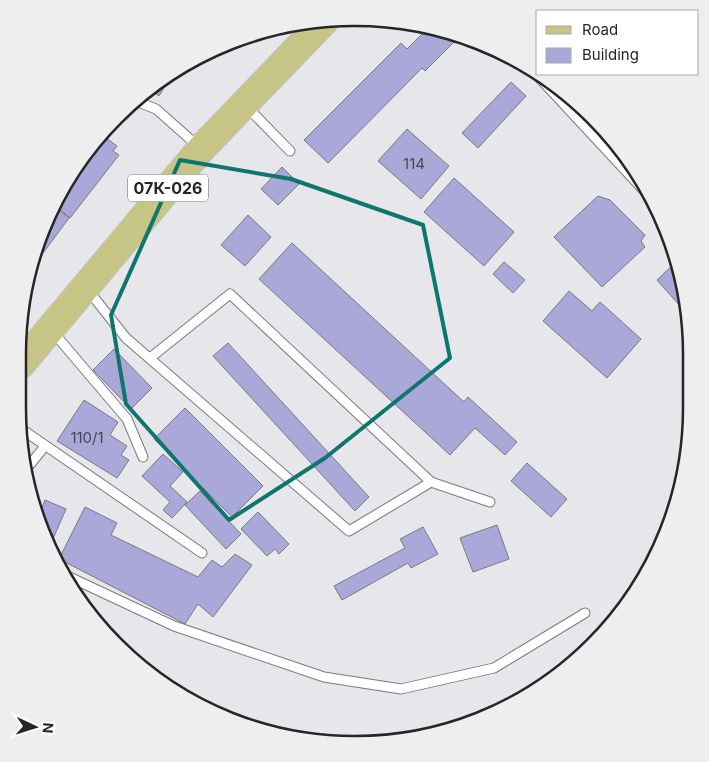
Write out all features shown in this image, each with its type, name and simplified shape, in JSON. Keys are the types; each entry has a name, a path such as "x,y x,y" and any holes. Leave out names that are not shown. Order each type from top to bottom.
{"main road":[{"name":"07К-026","path":"32,349 201,148 317,29"}],"lane":[{"path":"556,95 627,173"},
{"path":"243,103 290,151"},
{"path":"143,104 156,109 201,148"},
{"path":"85,286 126,338 349,531 431,482"},
{"path":"150,358 230,294 431,482 490,502"},
{"path":"32,349 127,419 143,457"},
{"path":"27,433 202,553"},
{"path":"31,463 45,446"},
{"path":"75,580 174,626 324,677 402,689 494,668 585,613"}],"highlighted area":[{"path":"180,160 291,179 423,225 450,358 325,458 229,520 126,404 111,315"}],"building":[{"path":"422,34 454,42 425,71 422,68 328,163 304,140 401,43 407,49"},
{"path":"511,82 526,96 478,148 462,133"},
{"path":"164,88 159,96 156,94"},
{"path":"407,129 449,166 421,199 378,161"},
{"path":"107,139 117,146 113,151 119,155 70,218 60,209 82,172"},
{"path":"282,167 299,184 278,205 261,189"},
{"path":"454,178 514,232 484,266 424,212"},
{"path":"598,196 610,200 645,235 641,241 645,247 602,287 554,237"},
{"path":"59,211 69,218 42,254"},
{"path":"248,215 271,237 245,266 221,245"},
{"path":"292,243 464,402 468,397 517,442 505,455 475,428 450,455 259,279"},
{"path":"504,262 525,280 513,293 493,274"},
{"path":"671,267 679,304 657,280"},
{"path":"569,291 592,311 600,302 641,339 607,378 543,321"},
{"path":"228,343 369,497 355,511 213,356"},
{"path":"114,349 152,388 131,409 93,370"},
{"path":"84,400 118,422 110,435 127,446 121,455 129,460 117,478 57,441"},
{"path":"185,408 263,486 232,517 154,439"},
{"path":"163,454 183,472 170,486 187,502 172,518 163,510 170,502 142,476"},
{"path":"527,463 567,499 551,517 511,481"},
{"path":"200,491 241,534 226,549 185,505"},
{"path":"45,500 66,509 53,538 51,533 42,508"},
{"path":"85,507 117,523 111,535 198,577 212,560 222,567 235,554 252,565 213,617 198,604 185,624 65,562 61,555"},
{"path":"258,512 289,544 279,554 275,549 267,556 241,529"},
{"path":"497,525 509,559 473,572 460,538"},
{"path":"423,527 438,554 411,568 408,563 342,600 334,586 405,548 400,539"}]}
